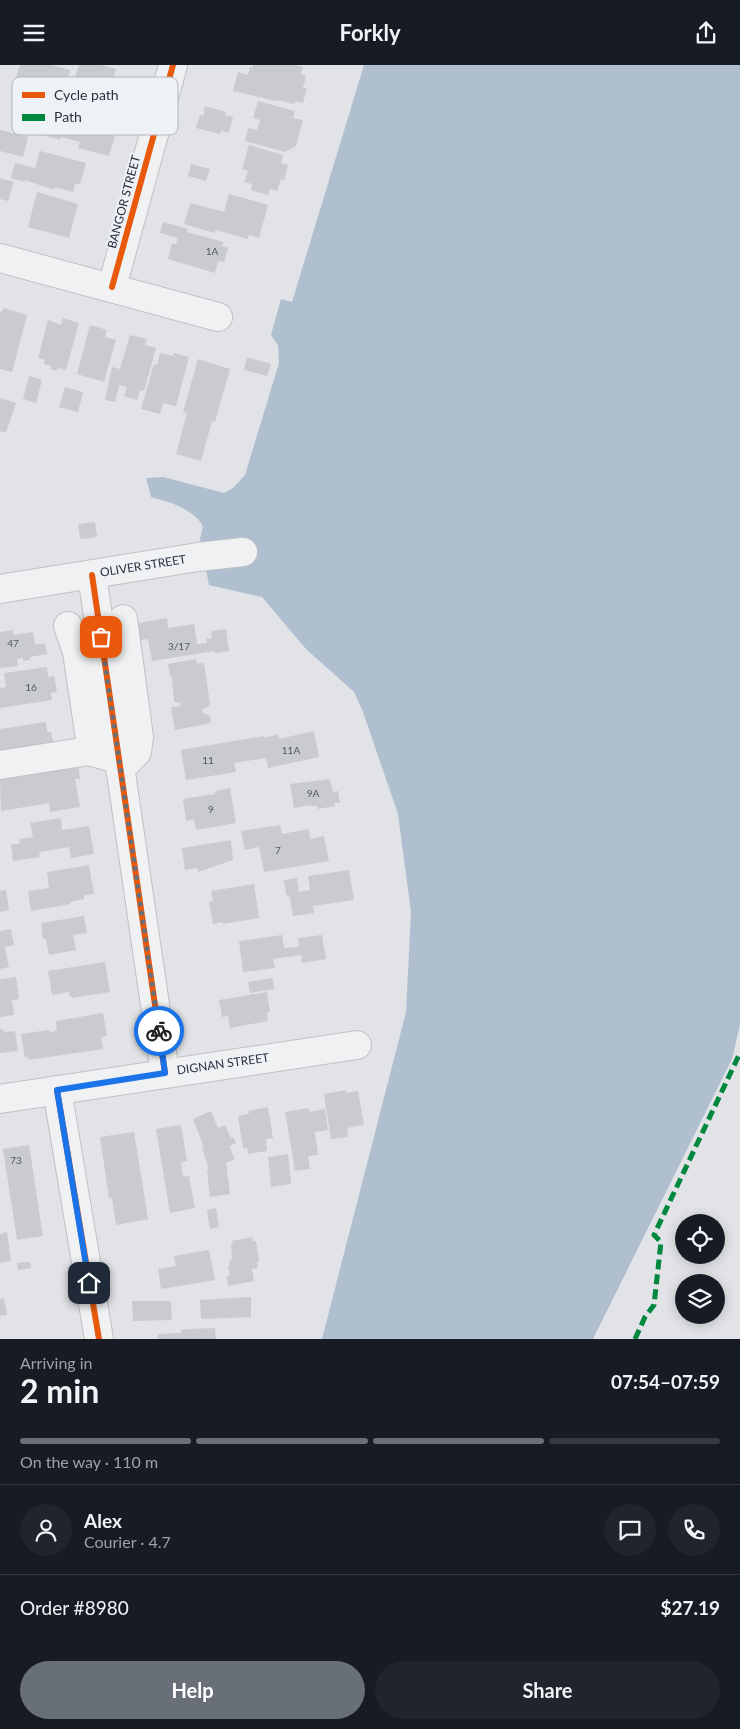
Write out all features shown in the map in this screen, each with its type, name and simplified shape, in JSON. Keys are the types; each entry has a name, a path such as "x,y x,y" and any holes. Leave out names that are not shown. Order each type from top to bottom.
{"street":[{"name":"BANGOR STREET","path":"112,287 154,135"},
{"path":"0,258 218,317"},
{"name":"OLIVER STREET","path":"0,589 198,557 243,552"},
{"path":"92,575 165,1073"},
{"path":"120,764 137,752 139,737 123,619"},
{"path":"68,626 77,652 92,752"},
{"path":"0,765 89,751 120,764"},
{"name":"DIGNAN STREET","path":"0,1099 357,1045"},
{"path":"57,1090 98,1339"}],"water":[{"path":"364,65 740,65 740,1025 732,1059 593,1339 322,1339 406,1012 411,912 398,814 363,712 354,692 306,649 262,597 209,585 200,539 203,526 186,510 151,497 146,478 163,477 224,493 233,488 245,475 279,363 278,345 271,335 281,299 292,302"}],"building":[{"path":"20,65 52,65 70,70 68,77 16,77"},
{"path":"79,65 102,65 116,69 114,77 75,77"},
{"path":"253,65 295,65 303,67 301,74 306,76 303,88 307,88 303,103 295,101 294,104 276,101 233,91 238,72 248,75 250,67 253,67"},
{"path":"258,101 295,111 293,118 303,120 296,146 285,152 245,141 248,128 257,130 260,120 253,118"},
{"path":"205,106 226,112 225,115 233,117 229,133 221,131 220,134 196,128 200,115 203,116"},
{"path":"0,130 12,133 12,135 28,137 23,157 0,151"},
{"path":"43,135 115,136 109,156 78,148 80,142 61,137 60,140"},
{"path":"249,145 283,155 281,163 288,165 284,180 281,179 277,191 270,189 268,195 251,190 252,184 244,182 248,171 242,169"},
{"path":"40,151 86,163 80,184 75,184 73,192 55,187 54,190 25,180 25,182 11,178 15,163 35,168"},
{"path":"191,164 210,169 206,181 188,176"},
{"path":"0,178 14,182 8,201 0,199"},
{"path":"37,192 78,204 69,238 28,227"},
{"path":"229,194 268,205 259,238 249,235 248,239 216,230 215,233 184,224 190,203 224,212"},
{"path":"163,222 188,229 187,232 224,242 222,246 228,248 224,262 218,261 215,273 168,259 172,243 176,244 178,238 160,233"},
{"path":"4,308 27,315 12,372 0,369 0,313"},
{"path":"63,318 79,323 66,370 58,368 57,371 50,369 51,366 44,364 45,360 38,358 48,320 61,325"},
{"path":"90,325 107,330 105,337 116,340 104,382 77,374"},
{"path":"130,335 147,339 145,345 156,348 144,391 140,390 137,400 124,396 127,387 118,385 115,402 105,400 112,367 120,369"},
{"path":"160,353 173,356 174,353 189,357 176,406 163,403 160,414 141,409 154,364 157,365"},
{"path":"247,357 271,364 267,376 244,370"},
{"path":"198,359 230,369 215,422 212,421 201,461 176,454 187,413 183,412"},
{"path":"29,376 42,380 36,403 23,399"},
{"path":"65,387 83,392 78,412 59,407"},
{"path":"0,398 16,403 6,433 0,431"},
{"path":"95,522 97,537 80,539 78,524"},
{"path":"167,618 168,628 194,624 197,644 207,643 206,639 212,638 211,631 226,629 229,651 215,653 215,651 152,661 148,639 136,641 133,624"},
{"path":"13,630 13,635 33,632 35,645 45,643 47,654 30,657 30,660 23,661 23,658 17,659 18,666 0,668 0,632"},
{"path":"196,659 197,664 204,663 210,704 202,709 203,713 210,716 211,723 175,730 171,707 181,706 180,703 174,702 172,677 170,677 168,664"},
{"path":"47,667 48,677 54,676 57,692 51,693 52,700 0,708 0,688 6,687 4,673"},
{"path":"46,722 47,732 51,732 54,745 0,761 0,729"},
{"path":"314,731 319,757 268,768 266,758 234,763 236,772 186,780 181,750 264,736 265,738 278,734 279,739"},
{"path":"78,763 80,779 75,779 80,807 50,812 49,803 1,811 0,779 55,770"},
{"path":"330,779 333,792 338,791 340,803 334,803 335,806 318,809 317,806 311,805 294,808 290,784"},
{"path":"230,788 236,823 196,830 194,819 186,821 183,799 215,794 215,791"},
{"path":"61,818 62,830 89,826 94,854 71,858 69,847 39,852 40,857 13,861 11,845 20,843 19,839 33,837 30,823"},
{"path":"280,825 282,834 309,829 310,839 324,836 329,861 264,872 259,847 245,850 241,831"},
{"path":"231,840 233,860 198,872 198,868 185,870 182,848"},
{"path":"89,865 94,894 84,895 84,899 70,902 70,904 31,911 28,891 49,888 47,872"},
{"path":"349,870 354,900 313,906 314,913 293,916 284,880 297,878 299,892 310,890 308,876"},
{"path":"254,884 259,918 213,924 209,902 213,901 211,891"},
{"path":"6,890 9,910 0,912 0,891"},
{"path":"84,916 87,933 73,935 76,950 49,955 46,939 43,939 41,923"},
{"path":"11,929 14,945 5,947 9,967 0,969 0,931"},
{"path":"282,935 284,948 299,947 298,938 322,935 326,959 302,963 301,955 273,959 275,968 243,972 239,941"},
{"path":"105,962 110,992 72,998 69,992 52,995 48,971"},
{"path":"16,977 19,999 12,1000 14,1015 0,1017 0,979"},
{"path":"273,978 274,989 250,993 248,982"},
{"path":"267,992 270,1012 267,1013 268,1021 230,1028 228,1016 222,1017 219,1000"},
{"path":"103,1013 107,1036 101,1037 103,1049 28,1060 28,1057 25,1058 21,1034 49,1030 50,1032 57,1031 56,1021"},
{"path":"0,1029 3,1029 4,1032 15,1031 18,1051 0,1053"},
{"path":"346,1090 346,1093 358,1091 364,1125 347,1128 348,1137 331,1139 324,1094"},
{"path":"268,1107 273,1138 266,1139 267,1151 248,1154 247,1148 243,1148 238,1116 249,1114 248,1111"},
{"path":"309,1108 309,1112 325,1109 328,1130 315,1132 318,1155 308,1156 310,1169 295,1171 285,1112"},
{"path":"211,1111 218,1128 225,1125 231,1138 233,1137 236,1143 229,1146 235,1159 226,1163 230,1194 210,1197 207,1170 209,1169 202,1148 204,1147 193,1119"},
{"path":"181,1125 187,1161 181,1162 183,1177 189,1176 195,1208 170,1213 156,1129"},
{"path":"134,1132 148,1219 116,1225 112,1198 109,1198 100,1137"},
{"path":"29,1145 43,1236 17,1240 3,1149"},
{"path":"288,1154 291,1184 271,1187 268,1157"},
{"path":"216,1208 219,1227 210,1229 207,1210"},
{"path":"7,1232 11,1261 0,1263 0,1234"},
{"path":"252,1237 253,1241 256,1241 259,1261 257,1262 258,1268 252,1269 254,1281 228,1286 227,1276 230,1275 228,1266 230,1266 229,1263 232,1258 232,1241"},
{"path":"209,1250 215,1280 161,1289 158,1269 176,1266 174,1256"},
{"path":"30,1262 31,1268 18,1270 17,1263"},
{"path":"251,1297 251,1317 201,1319 200,1300"},
{"path":"4,1298 7,1315 0,1316 0,1299"},
{"path":"132,1301 171,1301 172,1320 133,1321"},
{"path":"215,1328 216,1339 158,1339 158,1334 181,1333 181,1330 189,1329"}],"marked path":[{"path":"635,1339 645,1317 654,1305 661,1242 654,1235 740,1053"}],"cycle path":[{"path":"170,77 173,65"},
{"path":"112,287 154,135"},
{"path":"92,575 165,1073"},
{"path":"57,1090 99,1339"}],"way so far":[{"path":"101,637 159,1031"}],"route":[{"path":"89,1283 57,1090 165,1073 159,1031"}]}
